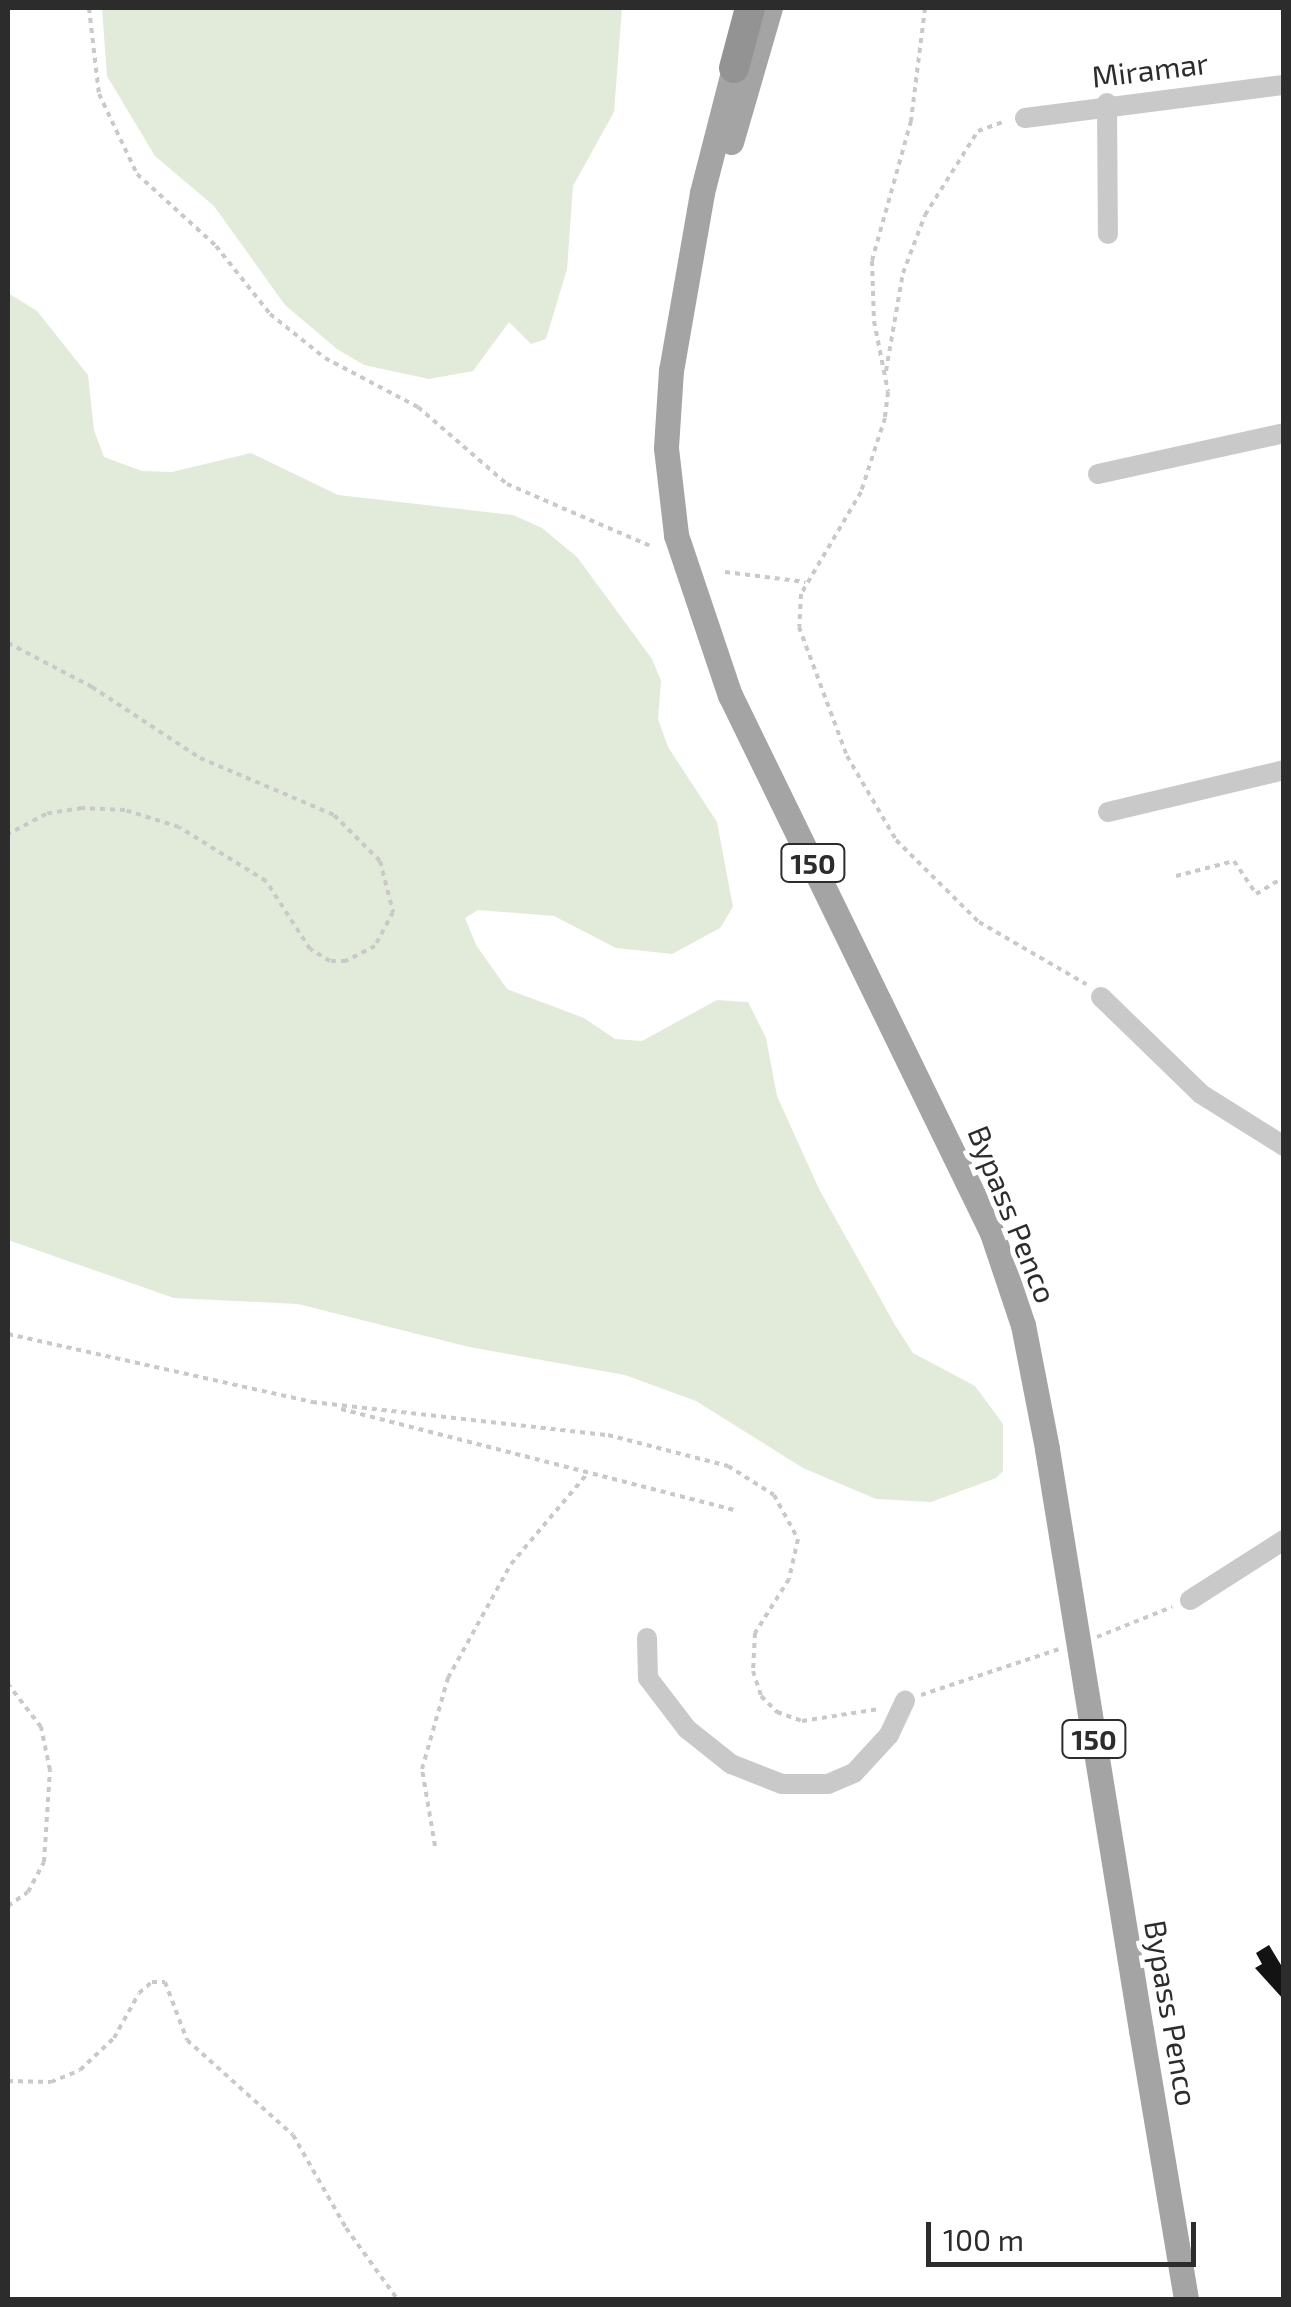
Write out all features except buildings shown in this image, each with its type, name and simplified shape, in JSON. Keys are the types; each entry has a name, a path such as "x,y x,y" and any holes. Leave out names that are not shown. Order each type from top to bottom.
{"highway":[{"path":"734,68 739,8"},
{"path":"734,68 750,8"}],"main road":[{"name":"Bypass Penco","path":"690,260 770,8"},
{"name":"Bypass Penco","path":"734,68 690,260 666,448 689,589 750,740 992,1233 1023,1326 1047,1448 1186,2300"}],"street":[{"name":"Miramar","path":"1025,118 1107,103 1284,84"},
{"path":"1107,103 1108,234"},
{"path":"1098,474 1284,433"},
{"path":"1108,812 1284,770"},
{"path":"1101,996 1202,1094 1283,1145"},
{"path":"1190,1600 1284,1540"},
{"path":"647,1638 648,1678 687,1728 731,1764 782,1784 828,1784 854,1773 889,1734 905,1700"}],"path":[{"path":"89,8 94,74 130,162 153,193 216,246 270,314 325,358 418,407 491,474 650,546"},
{"path":"885,376 872,302 872,260 911,121 925,8"},
{"path":"1025,118 978,131 925,216 903,273 885,376 885,418 871,469 806,582 798,620 812,672 862,786 896,840 979,922 1101,996"},
{"path":"725,572 806,582"},
{"path":"8,643 92,687 217,768 334,815 385,868 393,912 375,946 330,961 310,949 266,881 178,826 125,810 82,808 46,814 8,834"},
{"path":"1176,876 1234,861 1256,894 1284,877"},
{"path":"8,1334 312,1402 736,1511"},
{"path":"312,1402 608,1435 744,1474 784,1507 798,1539 789,1579 756,1633 752,1658 761,1696 787,1717 816,1722 905,1700 1074,1644"},
{"path":"435,1846 422,1769 448,1678 511,1564 588,1473"},
{"path":"1088,1640 1190,1600"},
{"path":"8,1684 40,1727 50,1770 44,1862 28,1892 8,1906"},
{"path":"8,2081 51,2082 80,2070 114,2038 139,1993 152,1982 166,1982 186,2040 293,2135 346,2228 398,2300"}],"green space":[{"path":"102,8 622,8 614,112 573,186 567,269 546,339 531,344 509,322 473,371 429,379 364,365 337,349 285,305 214,206 155,156 107,76"},
{"path":"8,293 37,311 88,375 94,430 104,457 142,471 172,472 251,453 338,495 513,515 542,528 577,557 652,659 661,681 658,719 668,747 717,822 733,907 720,928 672,954 616,948 554,916 478,910 465,918 476,945 507,989 584,1018 615,1039 642,1041 717,1000 748,1002 766,1038 777,1096 819,1189 895,1325 913,1353 975,1386 1003,1424 1003,1471 996,1478 931,1502 876,1499 803,1468 696,1401 625,1375 469,1347 298,1304 174,1298 8,1240"}]}
